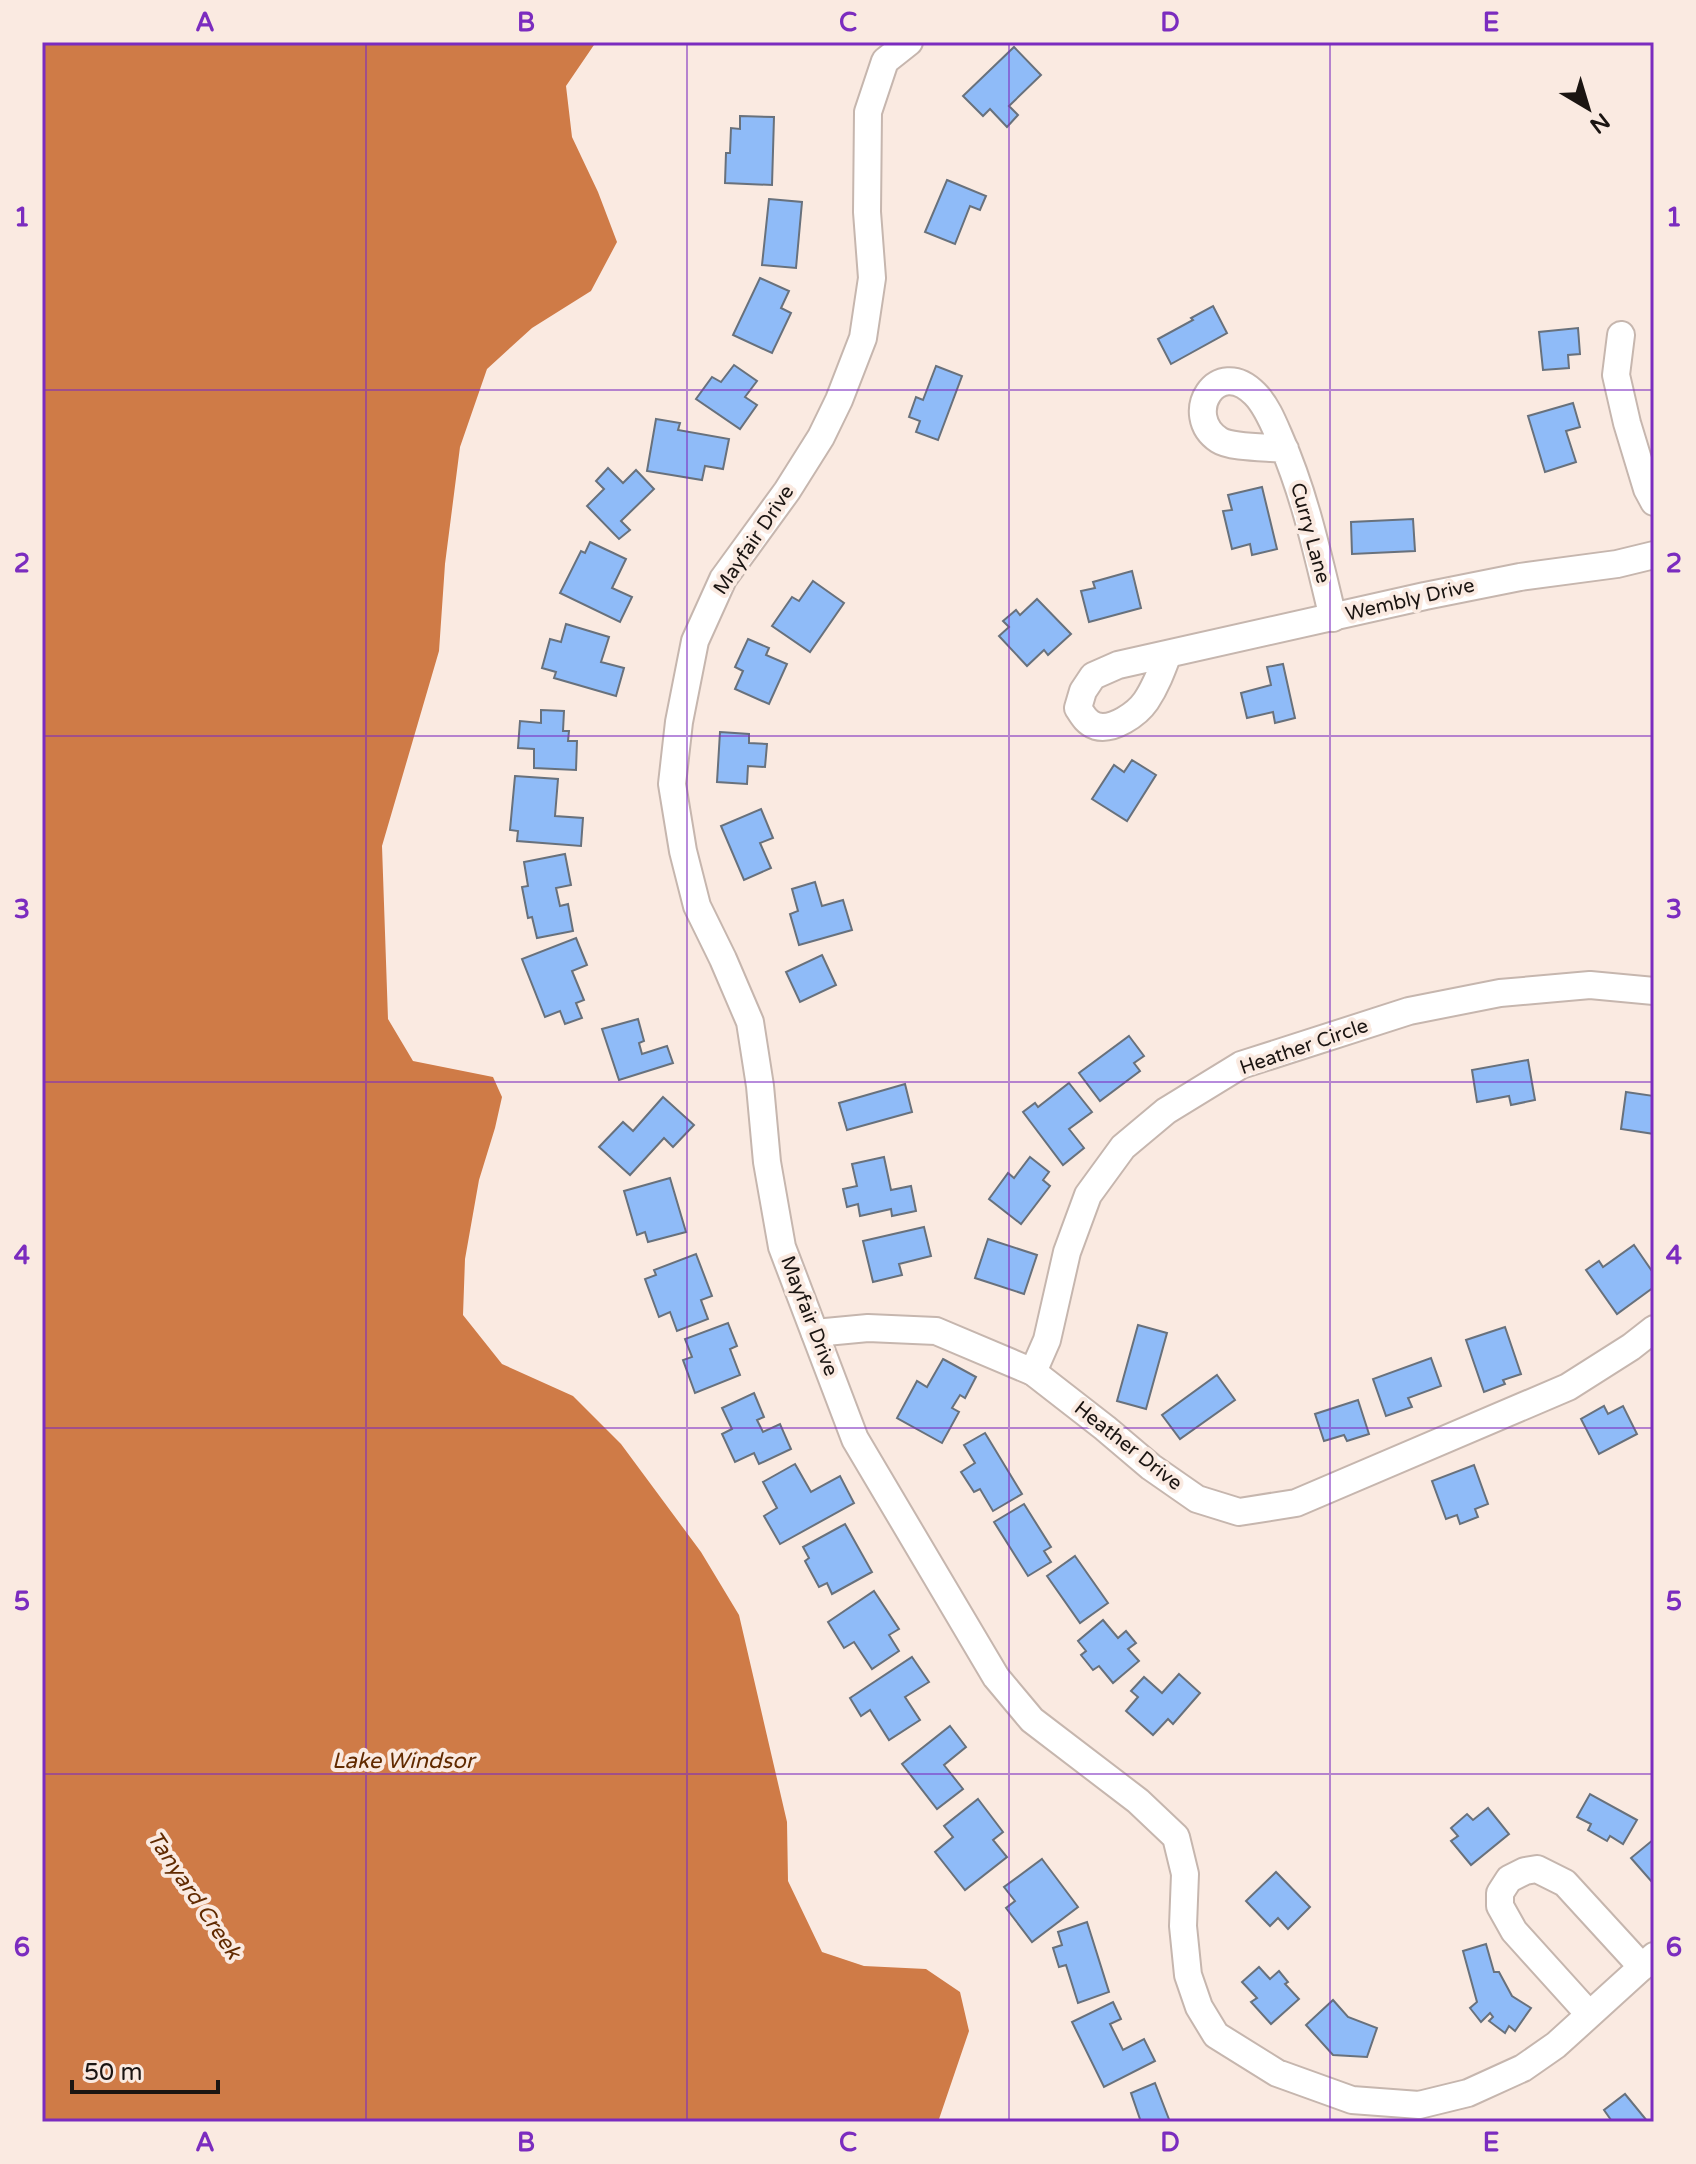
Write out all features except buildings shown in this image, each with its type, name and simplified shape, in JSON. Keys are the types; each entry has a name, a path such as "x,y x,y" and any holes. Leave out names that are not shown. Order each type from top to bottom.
{"street":[{"name":"Mayfair Drive","path":"909,42 885,61 868,112 867,212 872,278 863,338 821,437 787,491 723,579 695,641 679,722 672,784 683,851 697,906 750,1022 767,1162 782,1247 855,1439 996,1677 1032,1720 1138,1801 1176,1837 1185,1874 1183,1926 1188,1975 1199,2007 1216,2035 1277,2073 1352,2100 1419,2105 1468,2093 1523,2068 1556,2045 1648,1961"},
{"path":"1621,335 1616,375 1631,436 1654,502"},
{"name":"Curry Lane","path":"1285,449 1311,525 1333,618"},
{"name":"Wembly Drive","path":"1168,654 1506,579 1617,564 1654,555"},
{"name":"Heather Circle","path":"1033,1372 1047,1340 1067,1252 1088,1195 1123,1147 1166,1111 1241,1065 1409,1011 1500,993 1590,985 1654,991"},
{"name":"Heather Drive","path":"815,1333 868,1328 936,1331 1033,1372 1151,1467 1197,1499 1239,1512 1296,1503 1568,1387 1654,1329"},
{"path":"1589,2014 1514,1931 1500,1906 1500,1893 1509,1879 1537,1869 1565,1883 1648,1961"}],"water":[{"name":"Lake Windsor","path":"42,42 596,42 566,86 572,137 617,242 591,291 532,328 487,369 460,447 445,564 439,651 382,846 388,1019 413,1061 493,1077 502,1097 479,1180 465,1259 463,1315 502,1364 573,1396 621,1444 701,1552 739,1615 787,1822 788,1881 822,1952 864,1966 926,1969 960,1992 969,2031 938,2122 42,2122"}],"water label":[{"name":"Tanyard Creek","path":"194,1895"}]}
